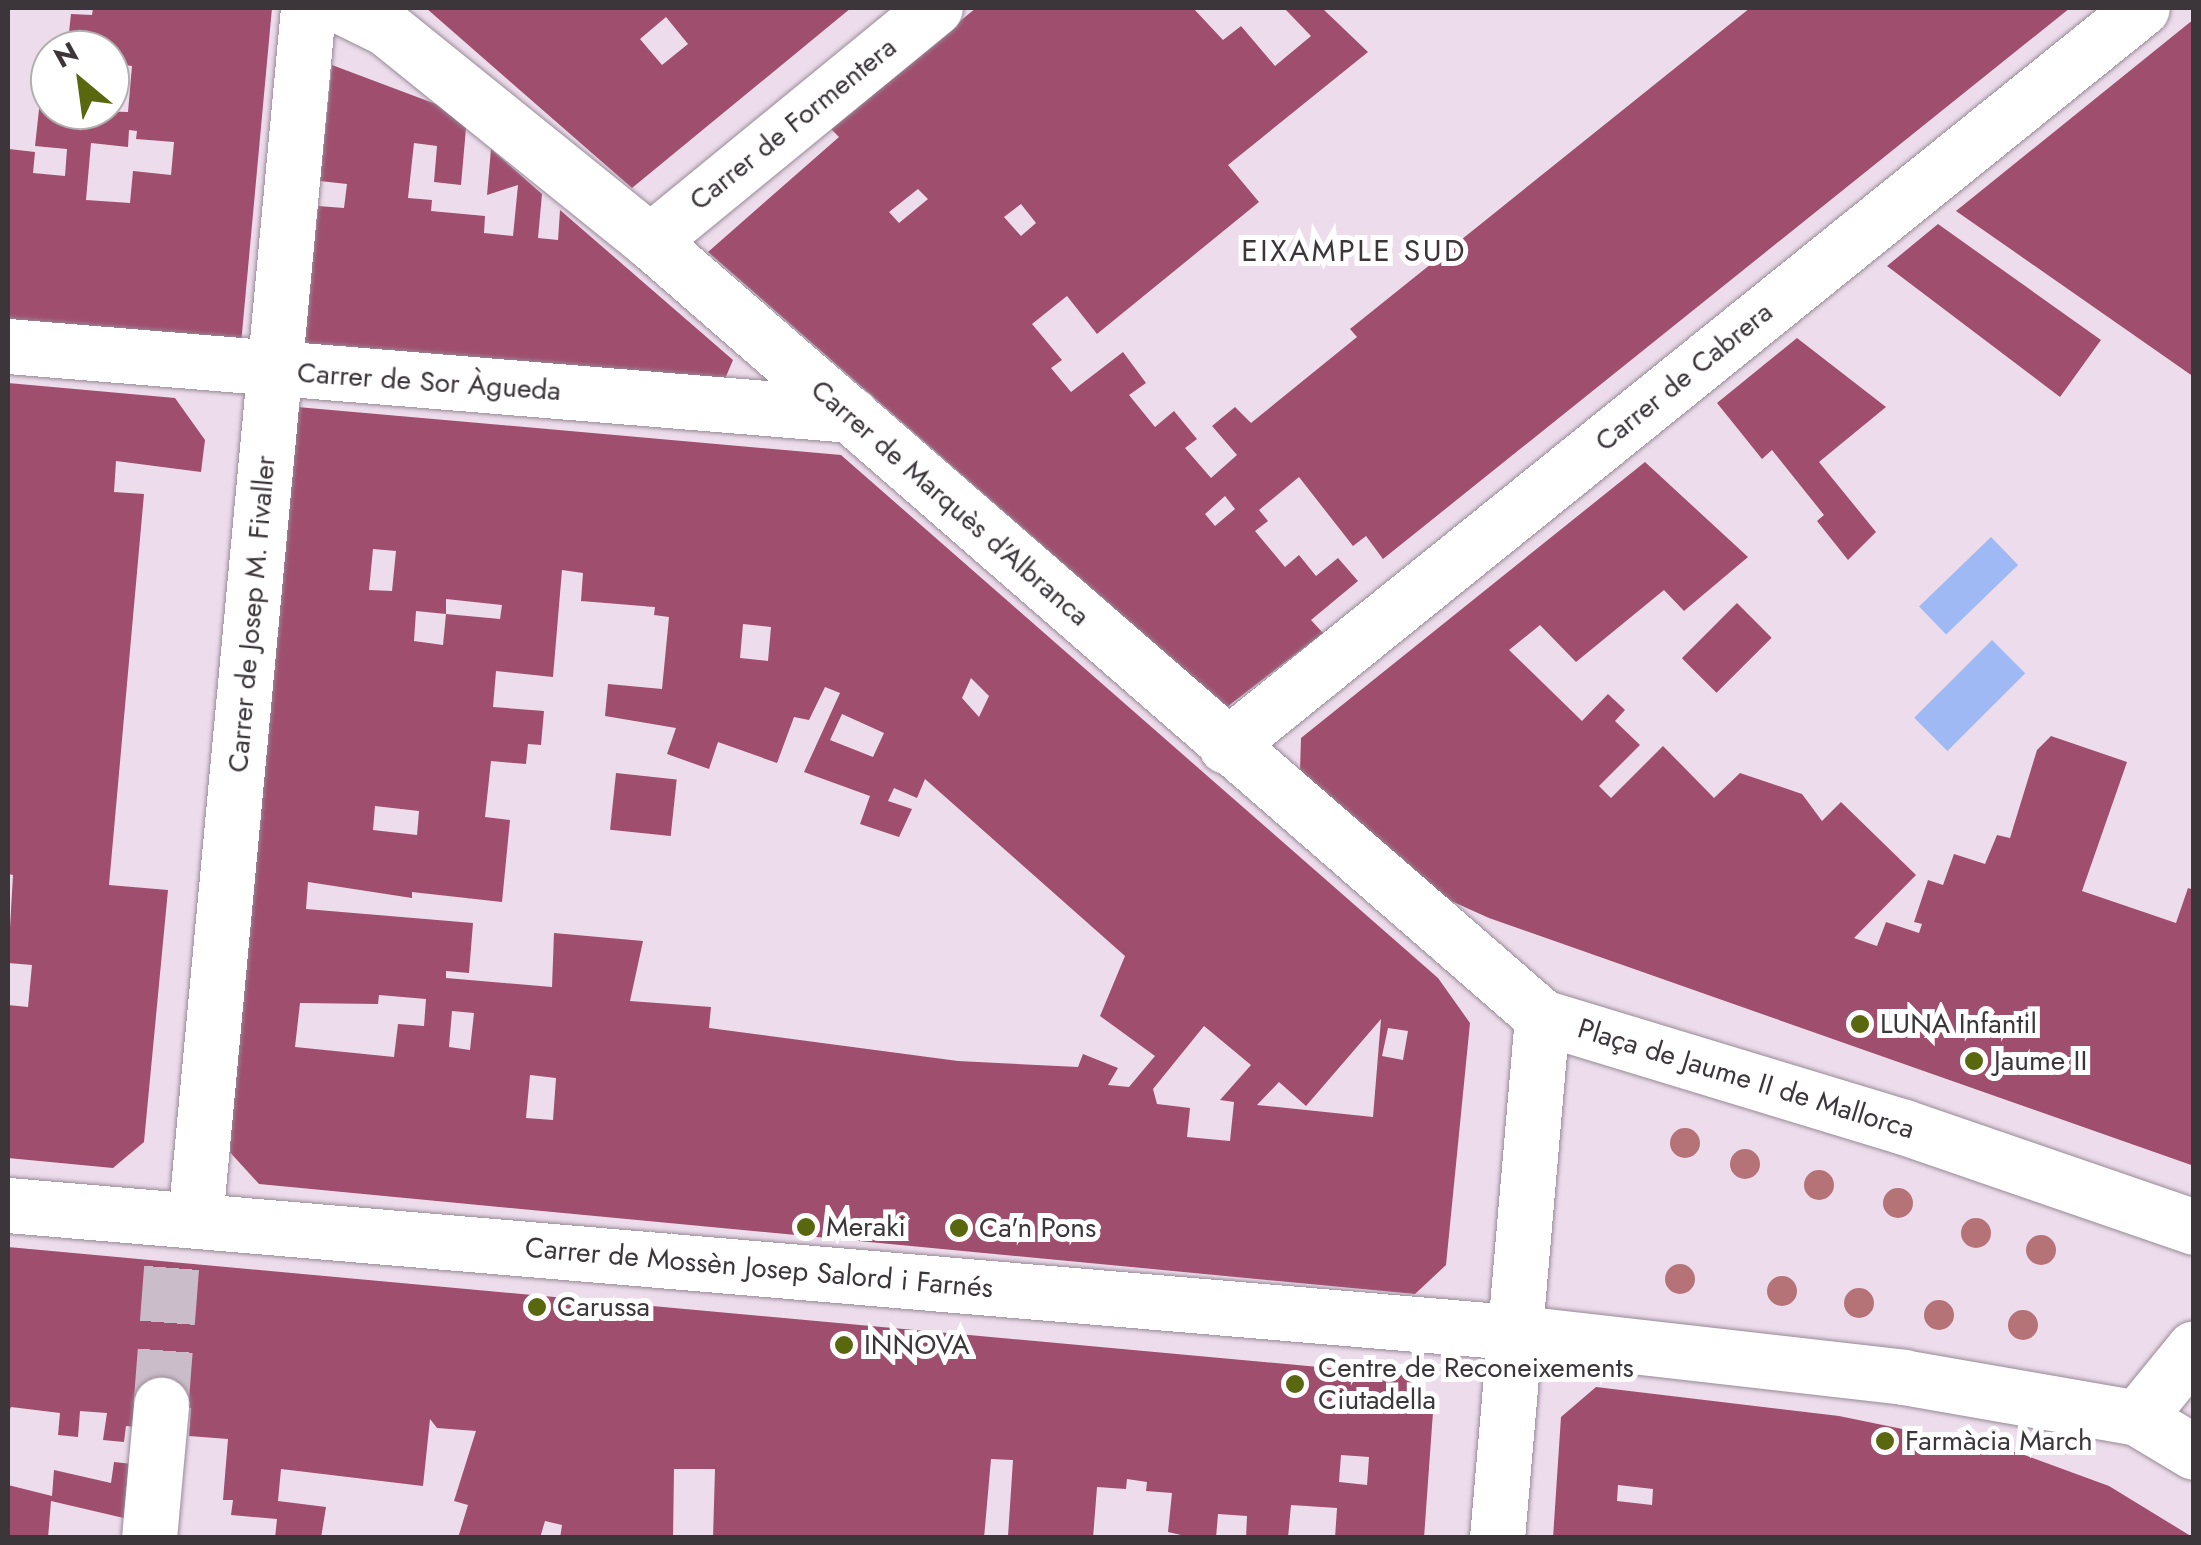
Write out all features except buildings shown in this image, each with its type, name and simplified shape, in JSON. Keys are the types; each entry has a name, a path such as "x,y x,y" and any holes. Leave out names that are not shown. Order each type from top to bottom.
{"street":[{"name":"Carrer de Josep M. Fivaller","path":"180,1233 274,370 308,8"},
{"name":"Carrer de Marquès d'Albranca","path":"345,8 386,28 650,240 1226,746 1542,1017"},
{"name":"Carrer de Formentera","path":"650,240 935,8"},
{"name":"Carrer de Cabrera","path":"1226,746 2142,8"},
{"name":"Carrer de Sor Àgueda","path":"8,346 850,415"},
{"name":"Plaça de Jaume II de Mallorca","path":"1497,1538 1510,1332 1542,1017 1904,1127 2194,1226"},
{"name":"Carrer de Mossèn Josep Salord i Farnés","path":"8,1205 180,1233 1510,1332"},
{"path":"1510,1332 1904,1377 2136,1418 2194,1452"},
{"path":"2136,1418 2194,1348"},
{"path":"149,1538 161,1405"}],"water":[{"path":"1991,537 2018,565 1946,635 1919,606"},
{"path":"1992,640 2025,673 1947,751 1914,718"}],"tunnel":[{"path":"161,1405 172,1261"}],"place":[{"name":"LUNA Infantil","path":"1860,1024"},
{"name":"Jaume II","path":"1974,1061"},
{"name":"Meraki","path":"806,1227"},
{"name":"Ca'n Pons","path":"959,1228"},
{"name":"Carussa","path":"537,1307"},
{"name":"INNOVA","path":"844,1345"},
{"name":"Centre de Reconeixements Ciutadella","path":"1295,1384"},
{"name":"Farmàcia March","path":"1885,1441"}],"district":[{"name":"EIXAMPLE SUD","path":"1354,251"}]}
